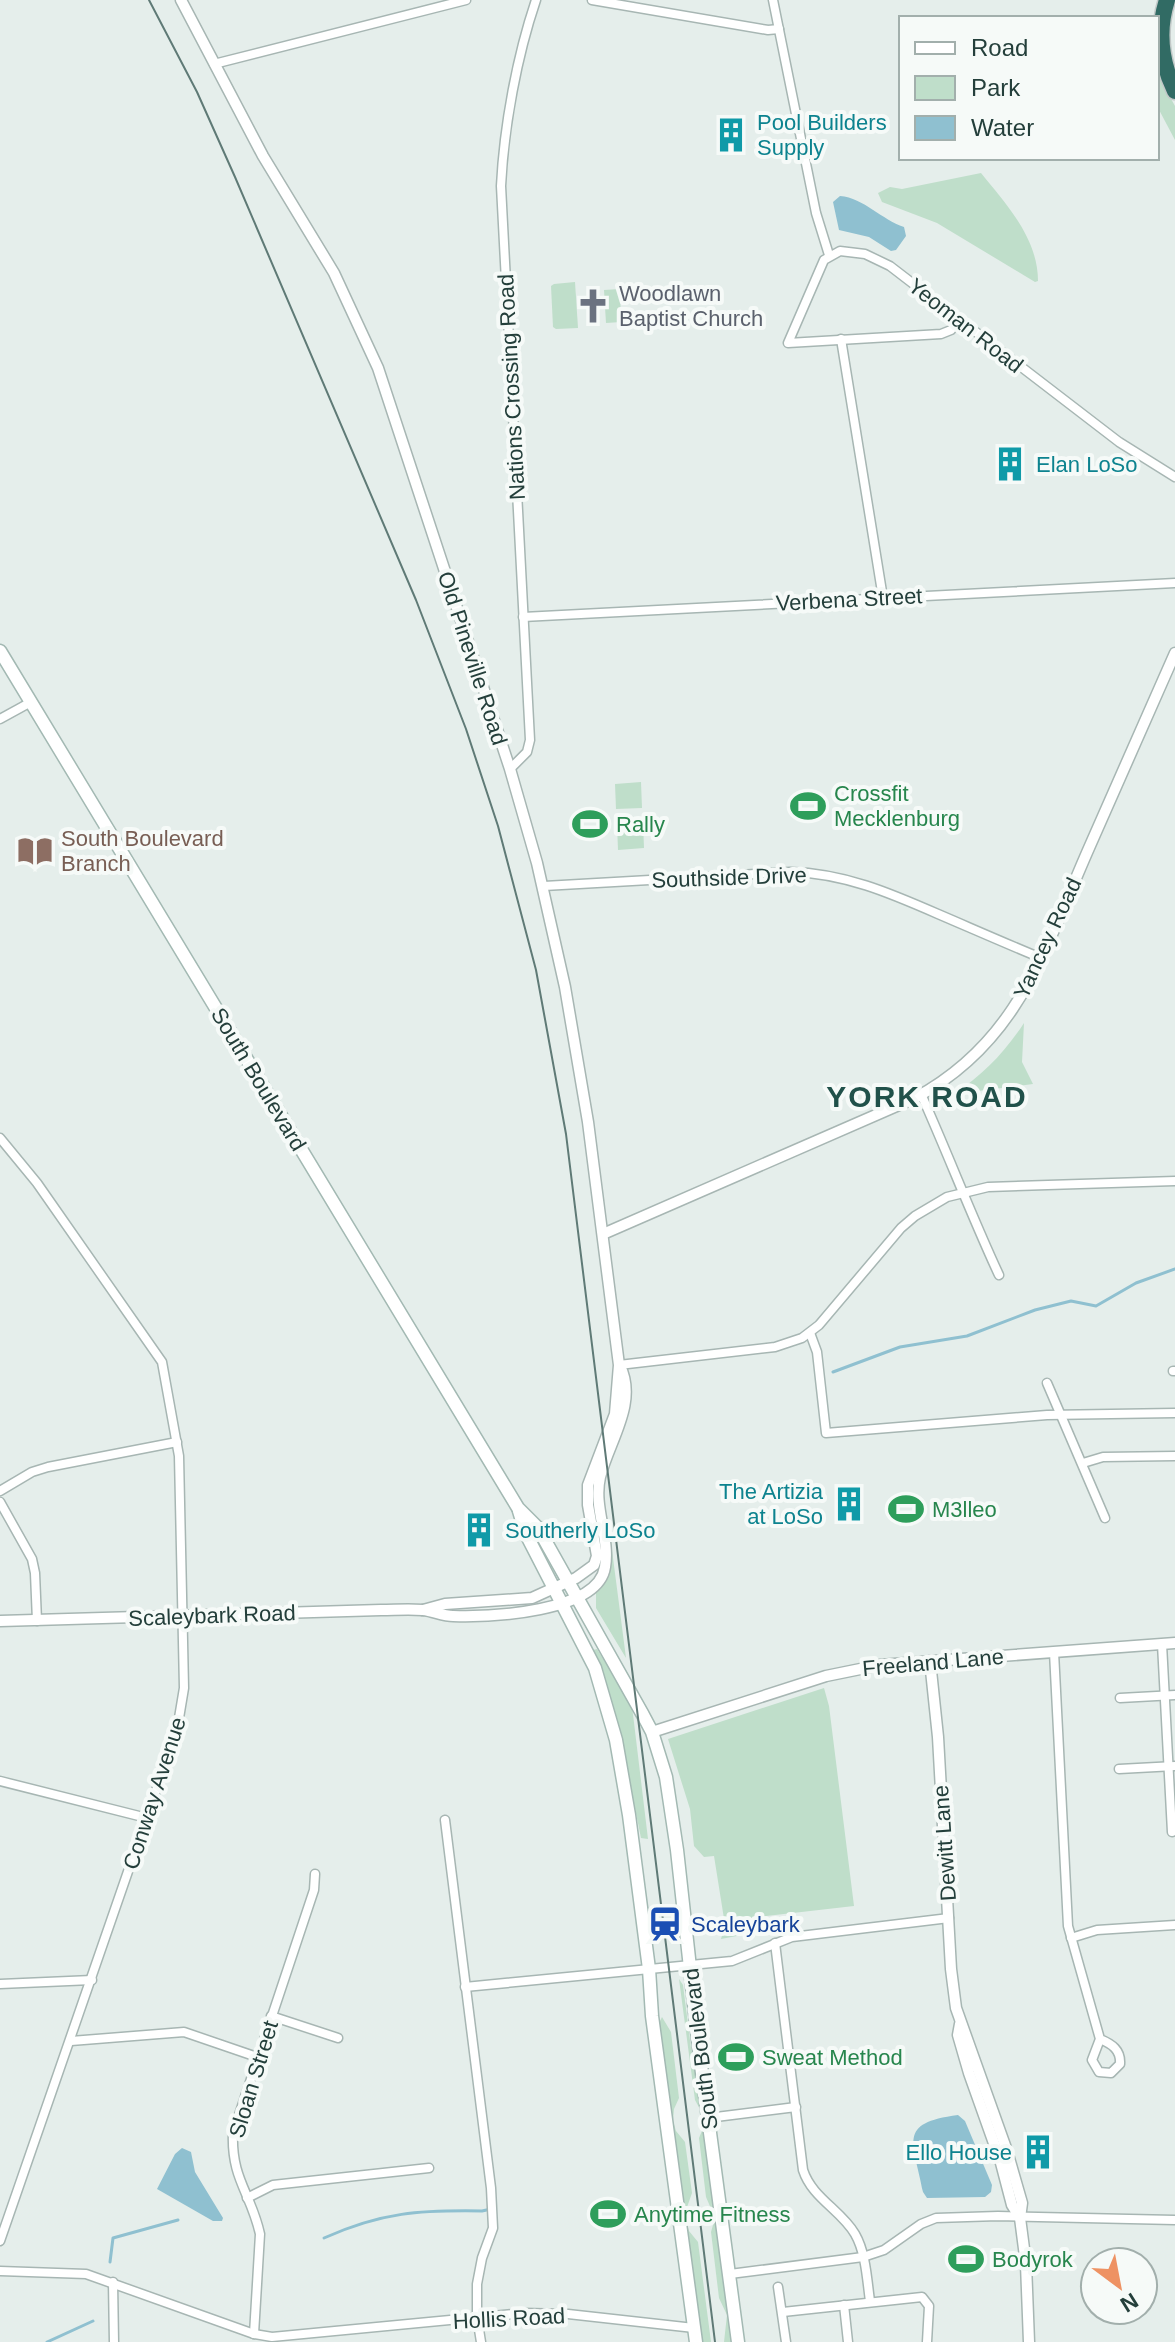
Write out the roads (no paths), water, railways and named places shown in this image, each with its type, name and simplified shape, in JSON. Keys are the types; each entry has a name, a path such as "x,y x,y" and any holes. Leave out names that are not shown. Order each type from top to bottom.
{"highway":[{"path":"1167,0 1161,35 1167,72 1175,91"}],"main road":[{"name":"South Boulevard","path":"0,651 518,1508 538,1528 652,1732 669,1799 738,2342"},
{"name":"South Boulevard","path":"518,1508 526,1534 595,1668 616,1740 629,1815 652,2016 696,2342"}],"street":[{"name":"Old Pineville Road","path":"181,0 263,156 334,273 370,349 510,769 544,886 573,1028 619,1365 615,1414 588,1485 588,1505 597,1556 587,1572 569,1582"},
{"path":"214,64 466,0"},
{"name":"Nations Crossing Road","path":"510,769 530,747 501,186 506,135 526,31 536,0"},
{"path":"592,0 768,30 779,29"},
{"path":"773,0 816,213 829,255 818,270 788,343 941,334 951,330 960,319"},
{"name":"Yeoman Road","path":"829,255 850,251 890,266 1119,442 1175,477"},
{"path":"841,339 883,598"},
{"name":"Verbena Street","path":"523,617 1175,583"},
{"name":"Yancey Road","path":"603,1234 921,1094 958,1070 996,1033 1021,999 1041,958 1175,653"},
{"path":"0,719 31,702"},
{"name":"Southside Drive","path":"544,886 780,873 817,874 880,889 1041,958"},
{"path":"921,1094 999,1275"},
{"name":"Conway Avenue","path":"0,1138 37,1183 155,1349 166,1375 177,1442 184,1616 182,1709 92,1980 0,2241"},
{"path":"619,1365 789,1344 810,1333 901,1228 929,1206 964,1191 1001,1186 1175,1181"},
{"path":"810,1333 817,1352 826,1433 1063,1415 1175,1413"},
{"name":"Old Pineville Road","path":"578,1598 602,1578 606,1566 598,1490 625,1400 626,1378 619,1365"},
{"path":"1047,1383 1105,1518"},
{"path":"0,1491 32,1472 48,1467 177,1442"},
{"path":"1083,1463 1103,1457 1175,1456"},
{"path":"0,1502 32,1559 37,1621"},
{"name":"Scaleybark Road","path":"0,1621 423,1610 445,1604 532,1598 569,1582"},
{"name":"Scaleybark Road","path":"423,1610 451,1617 529,1611 578,1598"},
{"name":"Freeland Lane","path":"652,1732 847,1670 1175,1643"},
{"path":"1162,1644 1172,1766 1172,1832"},
{"path":"1054,1652 1065,1889 1071,1938 1100,2039"},
{"name":"Dewitt Lane","path":"930,1661 938,1737 951,1969 960,2024 958,2035 1012,2205 1020,2218 1026,2264 1029,2342"},
{"path":"1120,1698 1175,1695"},
{"path":"1119,1769 1172,1766"},
{"path":"0,1781 147,1818"},
{"path":"445,1820 483,2116 493,2228 477,2284 481,2342"},
{"name":"Sloan Street","path":"254,2334 260,2247 256,2218 236,2173 233,2133 314,1890 315,1874"},
{"path":"465,1987 740,1959 792,1937 949,1918"},
{"path":"1071,1938 1097,1930 1175,1925"},
{"path":"775,1943 806,2178 851,2228 863,2257 870,2301"},
{"path":"0,1984 92,1980"},
{"path":"271,2016 338,2038"},
{"path":"71,2041 184,2032 257,2057"},
{"path":"708,2118 796,2107"},
{"path":"247,2198 273,2185 429,2168"},
{"path":"730,2274 863,2257 884,2250 928,2220 944,2217 1175,2220"},
{"name":"Hollis Road","path":"0,2271 75,2272 113,2282 254,2334 279,2337 337,2336 477,2317 553,2313 694,2328"},
{"path":"113,2282 114,2342"},
{"path":"778,2287 786,2342"},
{"path":"783,2312 922,2297 929,2306 927,2342"},
{"path":"844,2305 848,2342"}],"water":[{"path":"840,196 857,201 904,227 906,236 896,250 891,251 869,237 839,230 833,202"},
{"path":"958,2115 965,2121 992,2185 991,2192 985,2197 927,2198 916,2160 914,2138 925,2123"},
{"path":"182,2148 191,2152 195,2172 222,2221 213,2221 157,2189 175,2154"}],"waterway":[{"path":"833,1372 900,1347 967,1336 1035,1310 1071,1301 1096,1306 1136,1283 1175,1269"},
{"path":"324,2238 364,2223 402,2214 491,2209"},
{"path":"110,2262 113,2238 178,2220"},
{"path":"47,2342 93,2321"}],"tram line":[{"path":"149,0 197,92 235,177 416,600 466,729 498,826 536,970 566,1134 715,2342"}],"place":[{"name":"Pool Builders Supply","path":"731,135"},
{"name":"Woodlawn Baptist Church","path":"593,306"},
{"name":"Elan LoSo","path":"1010,464"},
{"name":"Crossfit Mecklenburg","path":"808,806"},
{"name":"Rally","path":"590,824"},
{"name":"South Boulevard Branch","path":"35,851"},
{"name":"The Artizia at LoSo","path":"849,1504"},
{"name":"M3lleo","path":"906,1509"},
{"name":"Southerly LoSo","path":"479,1530"},
{"name":"Scaleybark","path":"665,1924"},
{"name":"Sweat Method","path":"736,2057"},
{"name":"Ello House","path":"1038,2152"},
{"name":"Anytime Fitness","path":"608,2214"},
{"name":"Bodyrok","path":"966,2259"}],"district":[{"name":"YORK ROAD","path":"927,1097"}]}
